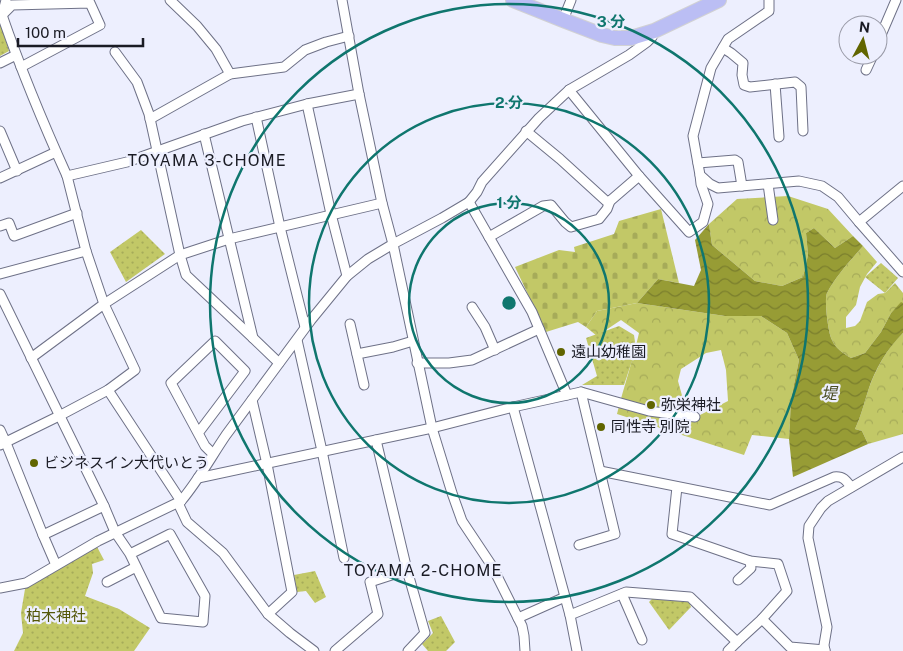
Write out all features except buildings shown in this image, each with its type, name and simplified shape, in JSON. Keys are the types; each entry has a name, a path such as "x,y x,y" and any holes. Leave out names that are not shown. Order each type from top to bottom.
{"main road":[{"path":"513,0 602,35 615,38 631,38 654,31 719,0"}],"street":[{"path":"3,444 108,390 135,370 104,304 86,251 67,176 20,68 2,15 6,0"},
{"path":"170,0 197,26 216,49 230,74"},
{"path":"342,0 358,94 393,244 432,428 462,521 492,566 522,626 525,651"},
{"path":"563,20 571,0"},
{"path":"569,90 639,176 689,232 703,222 708,204 701,184 693,136 711,68 728,39 769,10 769,0"},
{"path":"888,19 896,0"},
{"path":"2,15 12,5 90,3 100,25 20,68"},
{"path":"0,588 26,583 115,532 179,502 279,363 347,276 368,259 469,202 482,182 526,131 569,90 629,55 647,42 652,37 654,31"},
{"path":"150,118 230,74 284,66 305,50 349,36"},
{"path":"723,48 742,63 744,85 750,87 795,82 801,87 803,131"},
{"path":"115,52 137,82 150,118 186,275 279,363"},
{"path":"0,63 16,55"},
{"path":"866,70 868,65"},
{"path":"775,84 779,136"},
{"path":"67,176 127,162 256,117 358,94"},
{"path":"307,104 331,214 347,276"},
{"path":"256,117 280,227 306,328"},
{"path":"0,131 17,171"},
{"path":"526,131 606,201 610,201"},
{"path":"204,134 253,338"},
{"path":"0,178 56,152"},
{"path":"698,163 735,160 738,162 742,186"},
{"path":"700,175 718,188 798,181 822,186 838,197 903,272"},
{"path":"489,237 543,206 551,205 571,227 599,219 607,209 610,201 639,176"},
{"path":"768,184 773,220"},
{"path":"859,222 903,186"},
{"path":"31,358 104,304 180,255 230,239 382,202"},
{"path":"469,202 532,312 567,395"},
{"path":"0,226 9,223 14,236 77,214"},
{"path":"0,274 86,251"},
{"path":"894,261 903,254"},
{"path":"0,294 115,532 130,554 161,618 203,622 205,596 170,534 130,554"},
{"path":"472,307 485,327 495,350"},
{"path":"350,324 364,385"},
{"path":"418,363 449,363 472,360 539,329"},
{"path":"298,340 344,558"},
{"path":"199,432 245,371 215,341 171,383 205,446 213,454"},
{"path":"357,354 414,341"},
{"path":"108,390 179,502 187,522 223,553 268,614 314,651"},
{"path":"579,545 615,534 580,392"},
{"path":"198,478 432,428 580,392 649,411 695,417"},
{"path":"252,400 267,464 292,592 268,614"},
{"path":"513,407 570,615 577,651"},
{"path":"0,430 3,444 56,565"},
{"path":"376,440 407,570 425,633 408,651"},
{"path":"762,620 790,647 825,650 827,627 808,538 809,526 828,501 903,457"},
{"path":"600,472 770,505 834,477 845,478 852,487"},
{"path":"677,487 672,534 750,562 778,564 787,591 762,620 728,651"},
{"path":"43,535 104,506"},
{"path":"738,580 751,568 750,562"},
{"path":"108,582 136,567"},
{"path":"335,651 378,614 370,582 407,570"},
{"path":"570,615 626,592 690,597 737,642"},
{"path":"622,594 642,640"},
{"path":"518,618 565,597"}],"green space":[{"path":"0,25 9,51 0,56"},
{"path":"788,196 828,209 853,236 835,248 814,228 806,233 808,255 803,277 782,286 755,281 712,245 709,224 737,199"},
{"path":"661,209 679,283 658,279 637,303 597,311 586,327 578,322 546,332 515,267 559,250 575,252 574,247 614,234 619,221"},
{"path":"141,230 165,254 126,282 110,252"},
{"path":"863,246 877,262 867,274 860,287 856,305 846,317 846,328 855,326 860,321 867,302 878,294 885,293 895,283 903,293 903,303 891,313 881,332 865,353 851,358 838,348 832,340 828,324 826,296 839,275"},
{"path":"881,263 898,278 885,293 865,277"},
{"path":"637,303 725,316 761,316 787,333 799,360 791,400 789,439 752,435 744,455 617,414 639,333 621,320 597,336 586,327 597,311","holes":["721,350 726,370 728,401 700,415 683,411 683,399 678,381 681,369 706,353"]},
{"path":"619,326 634,335 636,349 624,385 582,385 597,376 586,338"},
{"path":"903,333 903,434 868,444 862,431 855,429 878,367 892,345"},
{"name":"柏木神社","path":"95,543 104,560 92,564 93,573 85,596 119,609 150,628 134,651 14,651 23,633 21,613 26,583"},
{"path":"315,571 326,597 315,603 306,591 297,592 294,575"},
{"path":"652,599 689,602 691,607 669,630 649,602"},
{"path":"441,616 455,642 446,651 428,651 422,644 433,633 428,621"}],"water":[{"name":"堤","path":"709,224 712,245 755,281 782,286 803,277 808,255 806,233 814,228 835,248 853,236 863,246 839,275 826,296 828,324 832,340 836,346 851,358 865,353 881,332 891,313 901,302 903,303 903,333 878,367 855,429 862,431 868,444 793,477 789,439 791,400 799,360 787,333 761,316 725,316 637,303 658,279 694,286 701,270 695,240"}],"place":[{"name":"遠山幼稚園","path":"561,352"},
{"name":"弥栄神社","path":"651,405"},
{"name":"同性寺 別院","path":"601,427"},
{"name":"ビジネスイン大代いとう","path":"34,463"}],"district":[{"name":"TOYAMA 3-CHOME","path":"207,160"},
{"name":"TOYAMA 2-CHOME","path":"423,570"}]}
